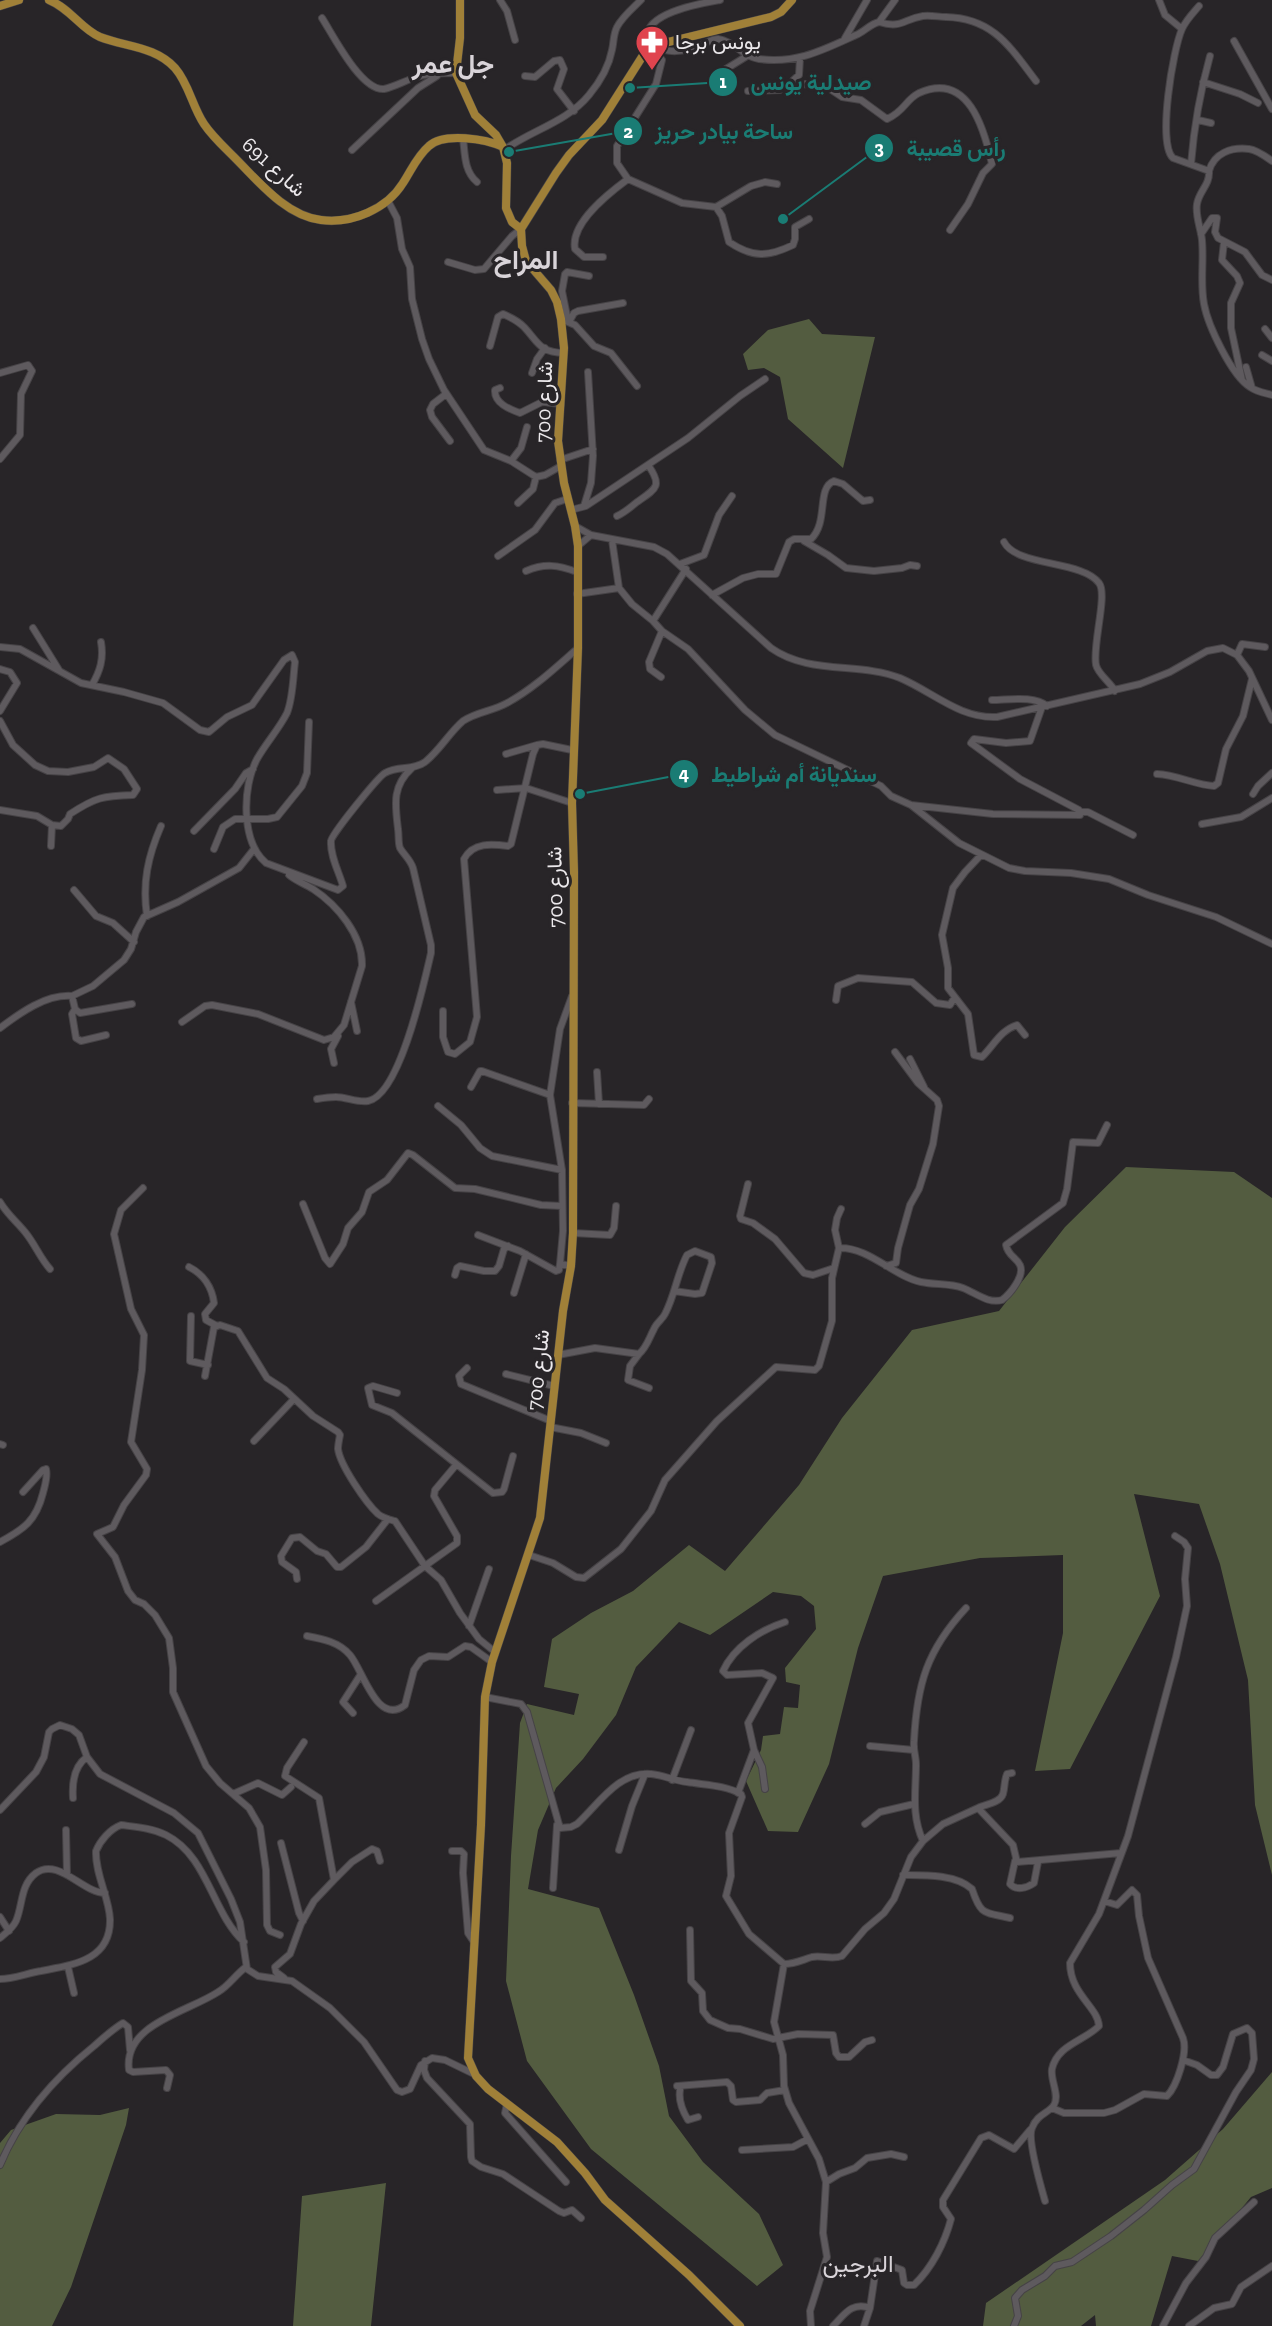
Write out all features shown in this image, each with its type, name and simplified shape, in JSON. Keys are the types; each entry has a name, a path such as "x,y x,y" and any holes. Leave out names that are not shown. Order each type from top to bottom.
{"main road":[{"path":"0,6 20,0"},
{"name":"شارع 691","path":"49,0 66,8 94,33 148,50 162,57 175,68 188,87 202,123 214,137 289,208 313,218 336,220 365,214 388,201 396,194 430,144 443,139 463,138 492,142 504,148"},
{"path":"460,0 460,38 456,73 475,115 496,135 504,148 507,163 506,208 512,222 521,229 556,173 569,155 606,115 642,57 652,46 771,17 781,12 792,0"},
{"name":"شارع 700","path":"468,2058 481,1826 485,1697 495,1652 529,1555 542,1509 554,1386 571,1266 573,1233 572,750 578,648 578,546 567,499 558,441 566,321 550,290 526,261 521,229"},
{"path":"468,2058 476,2076 488,2089 557,2142 585,2173 605,2200 740,2326"}],"street":[{"path":"500,0 507,11 515,40"},
{"path":"504,148 574,111 599,81 610,58 618,24 641,0"},
{"path":"720,0 690,6 653,23 648,31 648,42 662,60 660,76 621,137 616,152 617,163 628,180 682,203 716,207 751,186 765,182 777,184"},
{"path":"845,39 867,0"},
{"path":"652,46 664,51 678,52 720,39 747,56 760,59 800,58 826,50 879,22 895,0"},
{"path":"1159,0 1165,15 1182,29"},
{"path":"1199,6 1182,29 1170,77 1167,101 1167,147 1173,158 1209,171"},
{"path":"879,22 895,26 926,15 976,21 1010,46 1036,81"},
{"path":"322,18 353,66 373,87 385,88 418,76 456,73"},
{"path":"1234,41 1272,109"},
{"path":"718,74 747,56"},
{"path":"1191,164 1198,120 1197,109 1210,56"},
{"path":"748,91 780,90 786,87 799,75 800,58"},
{"path":"525,76 535,77 554,61 560,60 564,69 557,89 574,111"},
{"path":"352,150 418,88 441,73"},
{"path":"1203,82 1240,94 1258,103"},
{"path":"786,87 806,84 827,87 842,97 861,100 887,119 905,109 910,98 920,93 940,87 952,89 970,105 987,141 992,164 983,173 968,204 950,230"},
{"path":"1198,120 1211,123"},
{"path":"463,138 466,165 472,178 477,182"},
{"path":"1272,160 1250,149 1221,154 1215,158 1209,171 1209,182 1197,204 1206,313 1224,352 1242,380 1252,388 1272,395"},
{"path":"603,256 584,257 575,249 575,241 591,210 628,180"},
{"path":"388,201 397,219 402,249 408,260 412,299 429,359 446,394 484,450 511,461 536,477 545,475 561,463 593,449"},
{"path":"716,207 722,216 729,242 760,256 774,254 793,245 795,227 809,219"},
{"path":"1201,234 1214,217 1218,219 1216,235 1224,242 1245,252 1262,274 1272,280"},
{"path":"448,262 475,270 484,269 512,236 521,229"},
{"path":"1224,242 1222,260 1237,276 1240,283 1232,303 1231,328 1242,380"},
{"path":"566,321 562,291 565,274 567,272 589,276"},
{"path":"566,321 578,311 623,303"},
{"path":"490,346 498,317 503,314 523,326 532,339 543,348 564,351"},
{"path":"566,321 580,329 592,344 613,355 637,386"},
{"path":"1265,329 1272,338"},
{"path":"532,373 543,348"},
{"path":"1262,355 1272,362"},
{"path":"0,373 28,365 32,370 21,394 20,435 0,459"},
{"path":"1246,367 1252,388"},
{"path":"583,507 591,483 593,449 588,372"},
{"path":"571,510 583,507 648,465 698,431 740,396 765,379"},
{"path":"500,388 495,390 497,399 520,413 542,402 561,404"},
{"path":"446,394 433,404 430,410 432,417 450,441"},
{"path":"511,461 521,448 527,427"},
{"path":"617,516 653,493 656,486 655,476 648,465"},
{"path":"518,503 532,489 536,477"},
{"path":"712,595 743,578 758,574 774,576 789,542 794,539 811,539 819,529 825,488 829,483 834,481 843,484 863,501 870,500"},
{"path":"653,621 683,566 704,555 719,515 732,496"},
{"path":"498,556 536,530 555,503 567,499"},
{"path":"575,526 591,535 654,547 683,566 771,648 792,659 899,678 960,710 980,716 998,717 1115,691 1159,678 1210,650 1228,649 1237,655 1252,678 1272,720"},
{"path":"578,546 591,535"},
{"path":"612,540 619,588 632,604 662,631 688,649 745,710 775,735 876,784 891,796 911,805 958,843 1009,868 1071,873 1108,879 1148,896 1216,917 1272,944"},
{"path":"801,540 846,568 874,571 916,566"},
{"path":"1004,542 1006,546 1015,551 1084,572 1099,582 1102,595 1096,641 1096,668 1115,691"},
{"path":"526,571 559,565 577,572"},
{"path":"577,594 619,588"},
{"path":"33,628 60,673"},
{"path":"662,631 649,662 650,669 662,676"},
{"path":"92,685 100,670 101,642"},
{"path":"1237,655 1242,644 1265,647"},
{"path":"0,647 20,649 75,681 163,703 200,730 209,732 227,717 252,705 284,660 292,655 295,662 287,712 253,769 248,794 248,834 254,849 266,863 335,889 341,889 342,883 331,848 332,836 381,775 399,768 412,768"},
{"path":"317,1099 336,1097 367,1101 377,1097 393,1079 410,1034 431,953 431,945 413,868 408,856 400,847 395,813 395,798 399,784 412,768 426,760 463,721 495,709 517,697 578,648"},
{"path":"0,669 10,672 16,684 0,711"},
{"path":"1157,774 1188,779 1208,786 1218,783 1222,774 1226,749 1243,716 1252,678"},
{"path":"992,700 1042,702 1045,706"},
{"path":"1045,706 1030,741 1006,743 976,739 971,743 1020,779 1081,813"},
{"path":"0,721 13,745 42,769 52,772 68,772 94,766 108,758 124,769 137,786 133,795 93,799 70,814 65,824 61,826 52,825 37,816 0,810"},
{"path":"214,849 223,827 235,819 277,817 303,786 307,773 309,722"},
{"path":"506,754 543,744 572,750"},
{"path":"443,1011 444,1044 448,1052 455,1054 470,1042 477,1017 464,859 468,852 481,845 510,846 537,745"},
{"path":"194,831 235,789 246,773 253,769"},
{"path":"1253,794 1272,773"},
{"path":"497,790 526,788 572,803"},
{"path":"1202,824 1241,817 1272,798"},
{"path":"911,805 1018,816 1076,817 1088,812 1133,835"},
{"path":"51,846 52,825"},
{"path":"147,916 144,896 146,870 151,849 161,826"},
{"path":"0,1028 42,1001 62,995 72,996 93,986 124,960 134,942 140,923 147,916 178,902 239,868 254,849"},
{"path":"981,855 953,888 942,935 948,968 948,988 969,1014 972,1050 978,1058 982,1057 1011,1026 1017,1024 1025,1035"},
{"path":"182,1022 206,1006 212,1005 258,1014 324,1040 334,1036 344,1025 362,966 362,957 354,935 342,915 332,905 287,872"},
{"path":"74,890 87,908 113,923 134,942"},
{"path":"836,1000 838,986 848,981 864,978 912,982 936,1003 950,1005 953,1000 956,1000"},
{"path":"478,1235 526,1254 556,1271 559,1270 563,1232 562,1170 550,1095 560,1029 574,992"},
{"path":"72,996 76,1038 81,1041 106,1035"},
{"path":"351,1000 357,1031"},
{"path":"75,1009 84,1013 132,1004"},
{"path":"334,1063 331,1048 340,1030"},
{"path":"886,1266 896,1263 897,1260 910,1205 919,1189 933,1144 939,1106 937,1100 918,1083 895,1052"},
{"path":"910,1059 924,1087"},
{"path":"471,1087 482,1071 550,1095"},
{"path":"597,1072 599,1104"},
{"path":"572,1103 644,1105 649,1099"},
{"path":"438,1106 461,1125 480,1148 492,1156 562,1170"},
{"path":"839,1248 855,1251 920,1282 942,1286 954,1285 992,1301 1002,1300 1017,1283 1021,1268 1020,1264 1011,1257 1006,1245 1062,1204 1067,1189 1073,1142 1098,1143 1107,1125"},
{"path":"303,1204 325,1258 330,1264 343,1244 348,1228 362,1212 369,1192 387,1180 408,1153 455,1188 475,1189 541,1205 562,1206"},
{"path":"748,1184 741,1220 753,1223 775,1239 804,1273 813,1275 834,1268"},
{"path":"143,1188 121,1210 114,1234 131,1309 144,1335 142,1370 131,1442 147,1469 146,1475 124,1505 113,1527 97,1534 115,1557 128,1591 135,1600 144,1604 155,1615 166,1631 170,1643 173,1688 181,1713 206,1766 220,1783 249,1808 260,1827 266,1870 267,1925 270,1931 280,1935"},
{"path":"0,1202 7,1214 27,1234 50,1269"},
{"path":"573,1233 610,1234 614,1228 616,1206"},
{"path":"529,1555 553,1563 576,1577 584,1578 621,1549 651,1511 665,1480 717,1421 760,1381 776,1367 815,1370 819,1366 832,1321 834,1268 839,1248 835,1230 841,1209"},
{"path":"454,1275 460,1266 495,1271 504,1249 508,1246"},
{"path":"649,1388 628,1380 630,1366 648,1343 657,1323 665,1314 677,1277 688,1253 695,1251 711,1257 712,1263 702,1293 674,1291"},
{"path":"514,1293 526,1254"},
{"path":"561,1264 571,1266"},
{"path":"189,1267 199,1272 213,1295 213,1303 205,1314 206,1320 217,1326 238,1331 267,1378 284,1389 313,1416 338,1432 340,1455 352,1479 375,1512 395,1521 424,1566 441,1580 469,1626 485,1646 495,1652"},
{"path":"191,1316 190,1361 208,1365"},
{"path":"205,1376 213,1330 217,1326"},
{"path":"558,1355 595,1348 639,1354"},
{"path":"467,1368 459,1376 461,1384 551,1424 606,1443"},
{"path":"506,1374 554,1386"},
{"path":"397,1393 371,1385 368,1388 372,1405 392,1413 456,1466 493,1493 504,1489 513,1456"},
{"path":"254,1440 294,1399"},
{"path":"376,1601 451,1549 458,1541 434,1496 435,1490 456,1466"},
{"path":"0,1542 21,1531 36,1513 46,1482 46,1469 23,1492"},
{"path":"297,1578 294,1570 281,1559 283,1551 292,1538 304,1538 317,1551 324,1552 337,1567 341,1567 366,1546 388,1519"},
{"path":"864,2326 870,2308 877,2261 902,2270 904,2283 914,2285 944,2242 951,2219 942,2207 943,2200 981,2138 989,2135 1014,2149 1040,2115 1052,2108 1056,2099 1051,2071 1056,2059 1065,2048 1099,2026 1098,2019 1078,1993 1070,1963 1099,1914 1128,1836 1176,1657 1187,1606 1185,1579 1188,1548 1175,1536"},
{"path":"469,1626 489,1569"},
{"path":"923,1841 915,1820 914,1804 916,1762 914,1750 921,1688 927,1666 942,1634 966,1608"},
{"path":"765,1789 762,1767 754,1750 748,1724 773,1678 762,1672 727,1675 723,1671 732,1656 757,1634 766,1628 784,1622"},
{"path":"307,1636 338,1645 350,1656 380,1705 391,1710 397,1710 405,1705 414,1670 426,1657 448,1657 465,1646 471,1647 492,1662"},
{"path":"353,1713 343,1702 362,1674"},
{"path":"485,1697 521,1704 527,1712 552,1795 558,1825 552,1888"},
{"path":"0,1810 36,1772 44,1757 49,1732 56,1726 64,1725 79,1735 87,1757 105,1777 165,1808 198,1833 240,1922 246,1967 254,1975 285,1978"},
{"path":"672,1780 691,1730"},
{"path":"304,1743 285,1772 285,1776 319,1798 334,1880"},
{"path":"870,1746 914,1750"},
{"path":"738,1792 754,1750"},
{"path":"73,1798 76,1770 80,1762 87,1757"},
{"path":"558,1825 560,1828 565,1828 577,1824 608,1791 632,1777 645,1774 718,1786 738,1792 742,1797 729,1833 731,1876 726,1896 749,1934 784,1964 798,1963 813,1957 837,1958 842,1956 865,1929 884,1913 900,1887 911,1857 923,1841 943,1824 1000,1799 1004,1793 1005,1778 1007,1774 1012,1773"},
{"path":"619,1850 632,1806 645,1774"},
{"path":"233,1794 258,1783 282,1795 291,1787"},
{"path":"865,1824 880,1812 914,1804"},
{"path":"978,1808 1012,1845 1015,1861 1010,1884 1016,1888 1026,1888 1034,1883 1038,1862"},
{"path":"0,1979 68,1967 92,1955 109,1936 110,1918 96,1851 110,1832 121,1825 159,1832 177,1842 193,1859 228,1924 244,1942"},
{"path":"66,1830 67,1875"},
{"path":"281,1843 298,1913 303,1921"},
{"path":"380,1861 377,1851 372,1849 352,1862 314,1901 290,1954 275,1968 276,1972 309,1991 344,2020 364,2042 397,2090 410,2089 418,2068 432,2058 438,2058 476,2076"},
{"path":"452,1851 461,1851 464,1854 463,1873 468,1934 474,1942"},
{"path":"1015,1861 1038,1862 1121,1853"},
{"path":"0,1938 15,1923 23,1892 33,1875 47,1869 67,1875 97,1892 105,1893"},
{"path":"903,1875 958,1881 972,1889 976,1903 982,1911 1010,1918"},
{"path":"1052,2108 1064,2113 1104,2113 1115,2110 1144,2094 1167,2096 1183,2060 1185,2044 1146,1952 1137,1894 1132,1890 1120,1905 1104,1901"},
{"path":"0,1917 9,1931"},
{"path":"690,1930 691,1981 702,1993 703,2011 707,2017 728,2028 773,2039 798,2034 834,2035 837,2055 847,2058 854,2055 865,2042 872,2040"},
{"path":"784,1964 774,2022 779,2039 785,2090 789,2103 819,2159 826,2182 823,2233 827,2257 810,2312 811,2326"},
{"path":"68,1967 74,1993"},
{"path":"130,2051 148,2028 218,1993 246,1967"},
{"path":"0,2165 10,2141 34,2103 76,2060 123,2023 128,2027 129,2070 133,2072 166,2070 170,2075 167,2088"},
{"path":"1014,2326 1018,2316 1016,2298 1022,2290 1045,2276 1057,2265 1072,2262 1111,2236 1194,2169 1236,2092 1251,2070 1254,2059 1252,2032 1247,2028 1233,2034 1223,2067 1217,2075 1211,2075 1197,2065 1183,2060"},
{"path":"461,2068 468,2058"},
{"path":"425,2061 424,2070 427,2078 470,2124 472,2161 481,2167 503,2174 559,2211 564,2213 572,2210 581,2218"},
{"path":"698,2117 688,2120 683,2112 679,2086 727,2082 731,2086 733,2100 736,2102 760,2100 767,2093 785,2090"},
{"path":"507,2104 505,2113 566,2182"},
{"path":"1031,2129 1031,2140 1045,2201"},
{"path":"742,2150 793,2147 808,2139"},
{"path":"826,2182 855,2168 867,2158 891,2154 904,2157"},
{"path":"1163,2326 1186,2283 1206,2257 1215,2238 1254,2202"},
{"path":"1189,2326 1215,2308 1232,2304 1241,2287 1272,2266"},
{"path":"833,2326 849,2310 862,2306 870,2308"}],"green space":[{"path":"809,319 822,334 875,337 843,468 788,419 780,377 764,368 748,370 743,354 768,330"},
{"path":"1126,1167 1234,1172 1272,1198 1272,1875 1255,1805 1248,1680 1220,1564 1199,1504 1134,1494 1160,1596 1070,1769 1035,1771 1063,1633 1063,1555 980,1558 883,1576 858,1648 829,1764 798,1832 768,1831 746,1781 761,1750 763,1736 780,1734 784,1707 798,1708 800,1685 786,1682 785,1668 816,1629 814,1606 801,1596 773,1592 710,1635 679,1622 636,1667 616,1715 583,1759 556,1788 538,1830 528,1889 599,1908 634,1995 659,2066 669,2116 703,2162 759,2214 783,2265 757,2286 591,2149 527,2061 506,1981 520,1723 527,1704 574,1715 579,1694 544,1687 552,1639 591,1613 633,1591 689,1545 725,1571 799,1485 842,1418 912,1330 999,1311 1065,1227"},
{"path":"1272,2072 1272,2188 1251,2197 1198,2261 1172,2256 1151,2326 1096,2326 1095,2315 1081,2326 983,2326 986,2303 1165,2180 1223,2129"},
{"path":"129,2108 126,2125 71,2287 52,2326 0,2326 0,2143 11,2130 56,2114 100,2115"},
{"path":"386,2183 371,2326 293,2326 302,2196"}],"place":[{"name":"يونس برجا","path":"652,71"},
{"name":"صيدلية يونس","path":"630,88"},
{"name":"ساحة بيادر حريز","path":"509,152"},
{"name":"رأس قصيبة","path":"783,219"},
{"name":"سنديانة أم شراطيط","path":"580,794"}],"district":[{"name":"جل عمر","path":"453,64"},
{"name":"المراح","path":"526,260"},
{"name":"البرجين","path":"858,2264"}]}
